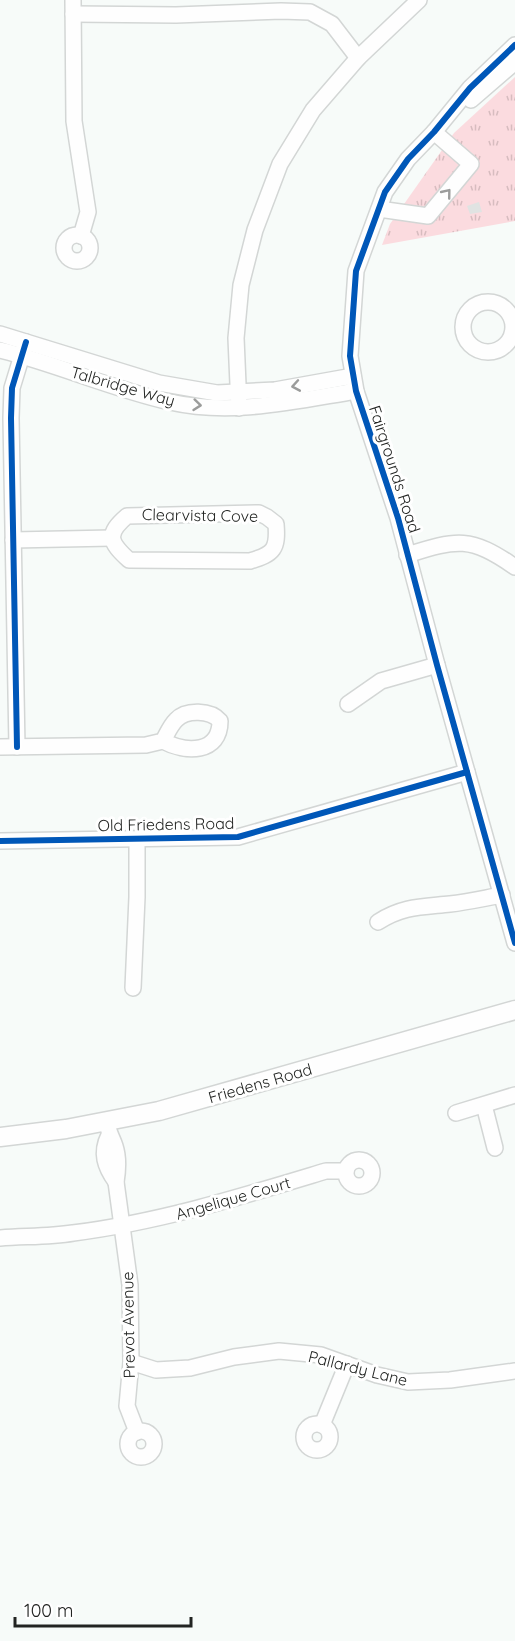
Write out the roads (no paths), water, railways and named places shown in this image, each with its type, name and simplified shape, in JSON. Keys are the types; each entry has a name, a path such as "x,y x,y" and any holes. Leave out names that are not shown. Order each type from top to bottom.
{"main road":[{"name":"Friedens Road","path":"0,1137 108,1129 515,1010"}],"street":[{"path":"239,400 236,338 241,285 255,230 280,164 313,110 358,58 419,0"},
{"path":"81,236 88,212 74,121 73,7 99,15 176,15 281,10 310,12 332,24 358,58"},
{"name":"Fairgrounds Road","path":"515,45 470,88 434,132 408,159 385,192 356,271 350,356 354,383 398,518 515,943"},
{"name":"Fairgrounds Road","path":"444,119 515,62"},
{"path":"379,209 428,216 471,164 434,132"},
{"name":"Talbridge Way","path":"0,334 24,348 159,383 217,393 239,400 275,390 354,383"},
{"path":"17,747 12,388 24,348"},
{"name":"Talbridge Way","path":"0,350 24,348"},
{"name":"Clearvista Cove","path":"259,513 276,524 277,540 274,549 267,556 250,561 129,560 117,549 112,538 114,528 127,516 259,513"},
{"path":"13,540 112,538"},
{"path":"407,555 434,546 463,543 478,545 515,567"},
{"path":"348,704 381,681 437,665"},
{"path":"0,747 146,745 163,741"},
{"name":"Old Friedens Road","path":"0,841 238,837 467,772"},
{"path":"134,988 136,839"},
{"path":"378,922 397,911 411,907 453,904 502,895"},
{"path":"456,1113 515,1095"},
{"path":"484,1105 495,1148"},
{"name":"Prevot Avenue","path":"108,1129 103,1146 107,1170 116,1182 130,1285 131,1362 127,1406 137,1432"},
{"name":"Angelique Court","path":"0,1238 71,1234 121,1226 184,1213 326,1171 346,1171"},
{"name":"Pallardy Lane","path":"131,1362 156,1370 190,1368 234,1357 279,1351 321,1355 377,1375 408,1382 450,1380 515,1371"},
{"path":"322,1425 347,1364"}]}
